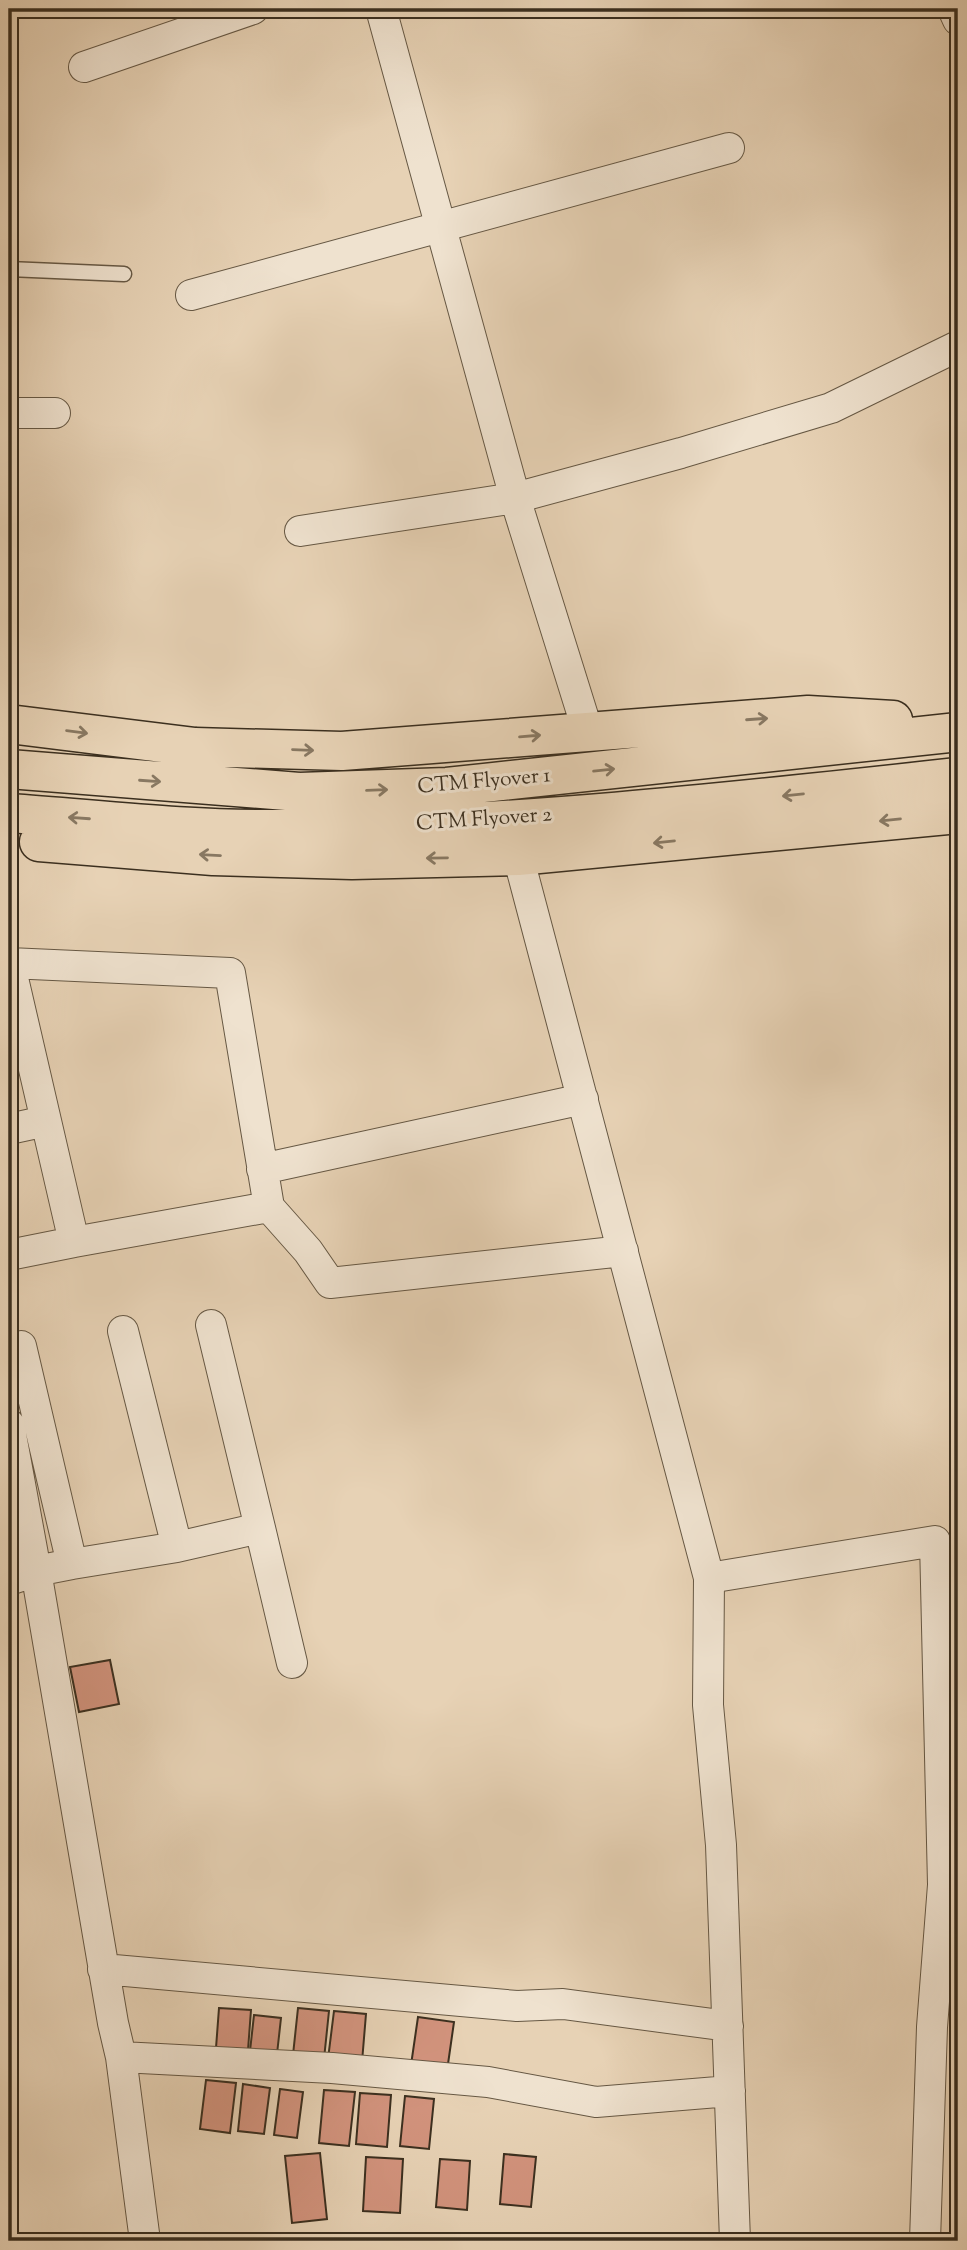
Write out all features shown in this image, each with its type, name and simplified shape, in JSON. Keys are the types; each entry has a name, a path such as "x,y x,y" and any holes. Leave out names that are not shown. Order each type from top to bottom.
{"main road":[{"path":"9,724 195,747 342,751 808,715 958,725"},
{"name":"CTM Flyover 1","path":"9,769 299,792 433,788 958,732"},
{"name":"CTM Flyover 2","path":"9,813 270,829 443,825 766,799 958,777"},
{"path":"9,840 227,856 352,860 518,856 958,814"}],"street":[{"path":"84,67 253,9"},
{"path":"381,9 515,498 588,732"},
{"path":"953,9 958,20"},
{"path":"191,295 729,148"},
{"path":"300,531 515,498 831,408 958,346"},
{"path":"9,413 55,413"},
{"path":"518,856 709,1578 708,1705 721,1845 735,2241"},
{"path":"74,1241 46,1121 15,1014 9,962 230,973 269,1207 308,1251 330,1283 623,1251"},
{"path":"262,1169 583,1099"},
{"path":"9,1129 46,1121"},
{"path":"9,1255 269,1207"},
{"path":"211,1325 292,1663"},
{"path":"123,1332 177,1547"},
{"path":"21,1346 72,1564"},
{"path":"9,1424 23,1575 121,2057 145,2241"},
{"path":"23,1575 177,1547 260,1528"},
{"path":"709,1578 935,1541 947,1588 951,1884 932,2027 925,2241"},
{"path":"103,1969 517,2006 563,2004 728,2026"},
{"path":"121,2057 332,2068 488,2082 596,2102 730,2091"}],"lane":[{"path":"9,269 124,274"}],"building":[{"path":"110,1660 119,1704 79,1712 70,1667"},
{"path":"219,2008 251,2010 248,2050 216,2048"},
{"path":"298,2008 329,2011 324,2059 293,2055"},
{"path":"334,2011 366,2014 362,2062 328,2059"},
{"path":"254,2015 281,2018 277,2054 250,2051"},
{"path":"418,2017 454,2022 447,2071 411,2065"},
{"path":"206,2080 236,2083 230,2133 200,2129"},
{"path":"243,2084 270,2088 264,2134 238,2131"},
{"path":"280,2089 303,2092 297,2138 274,2135"},
{"path":"324,2090 355,2092 349,2146 319,2143"},
{"path":"360,2093 391,2095 387,2147 356,2144"},
{"path":"405,2096 434,2099 429,2149 400,2146"},
{"path":"320,2153 327,2219 292,2223 285,2156"},
{"path":"504,2154 536,2157 531,2207 500,2204"},
{"path":"366,2157 403,2159 400,2213 363,2211"},
{"path":"440,2159 470,2161 467,2210 436,2207"}]}
